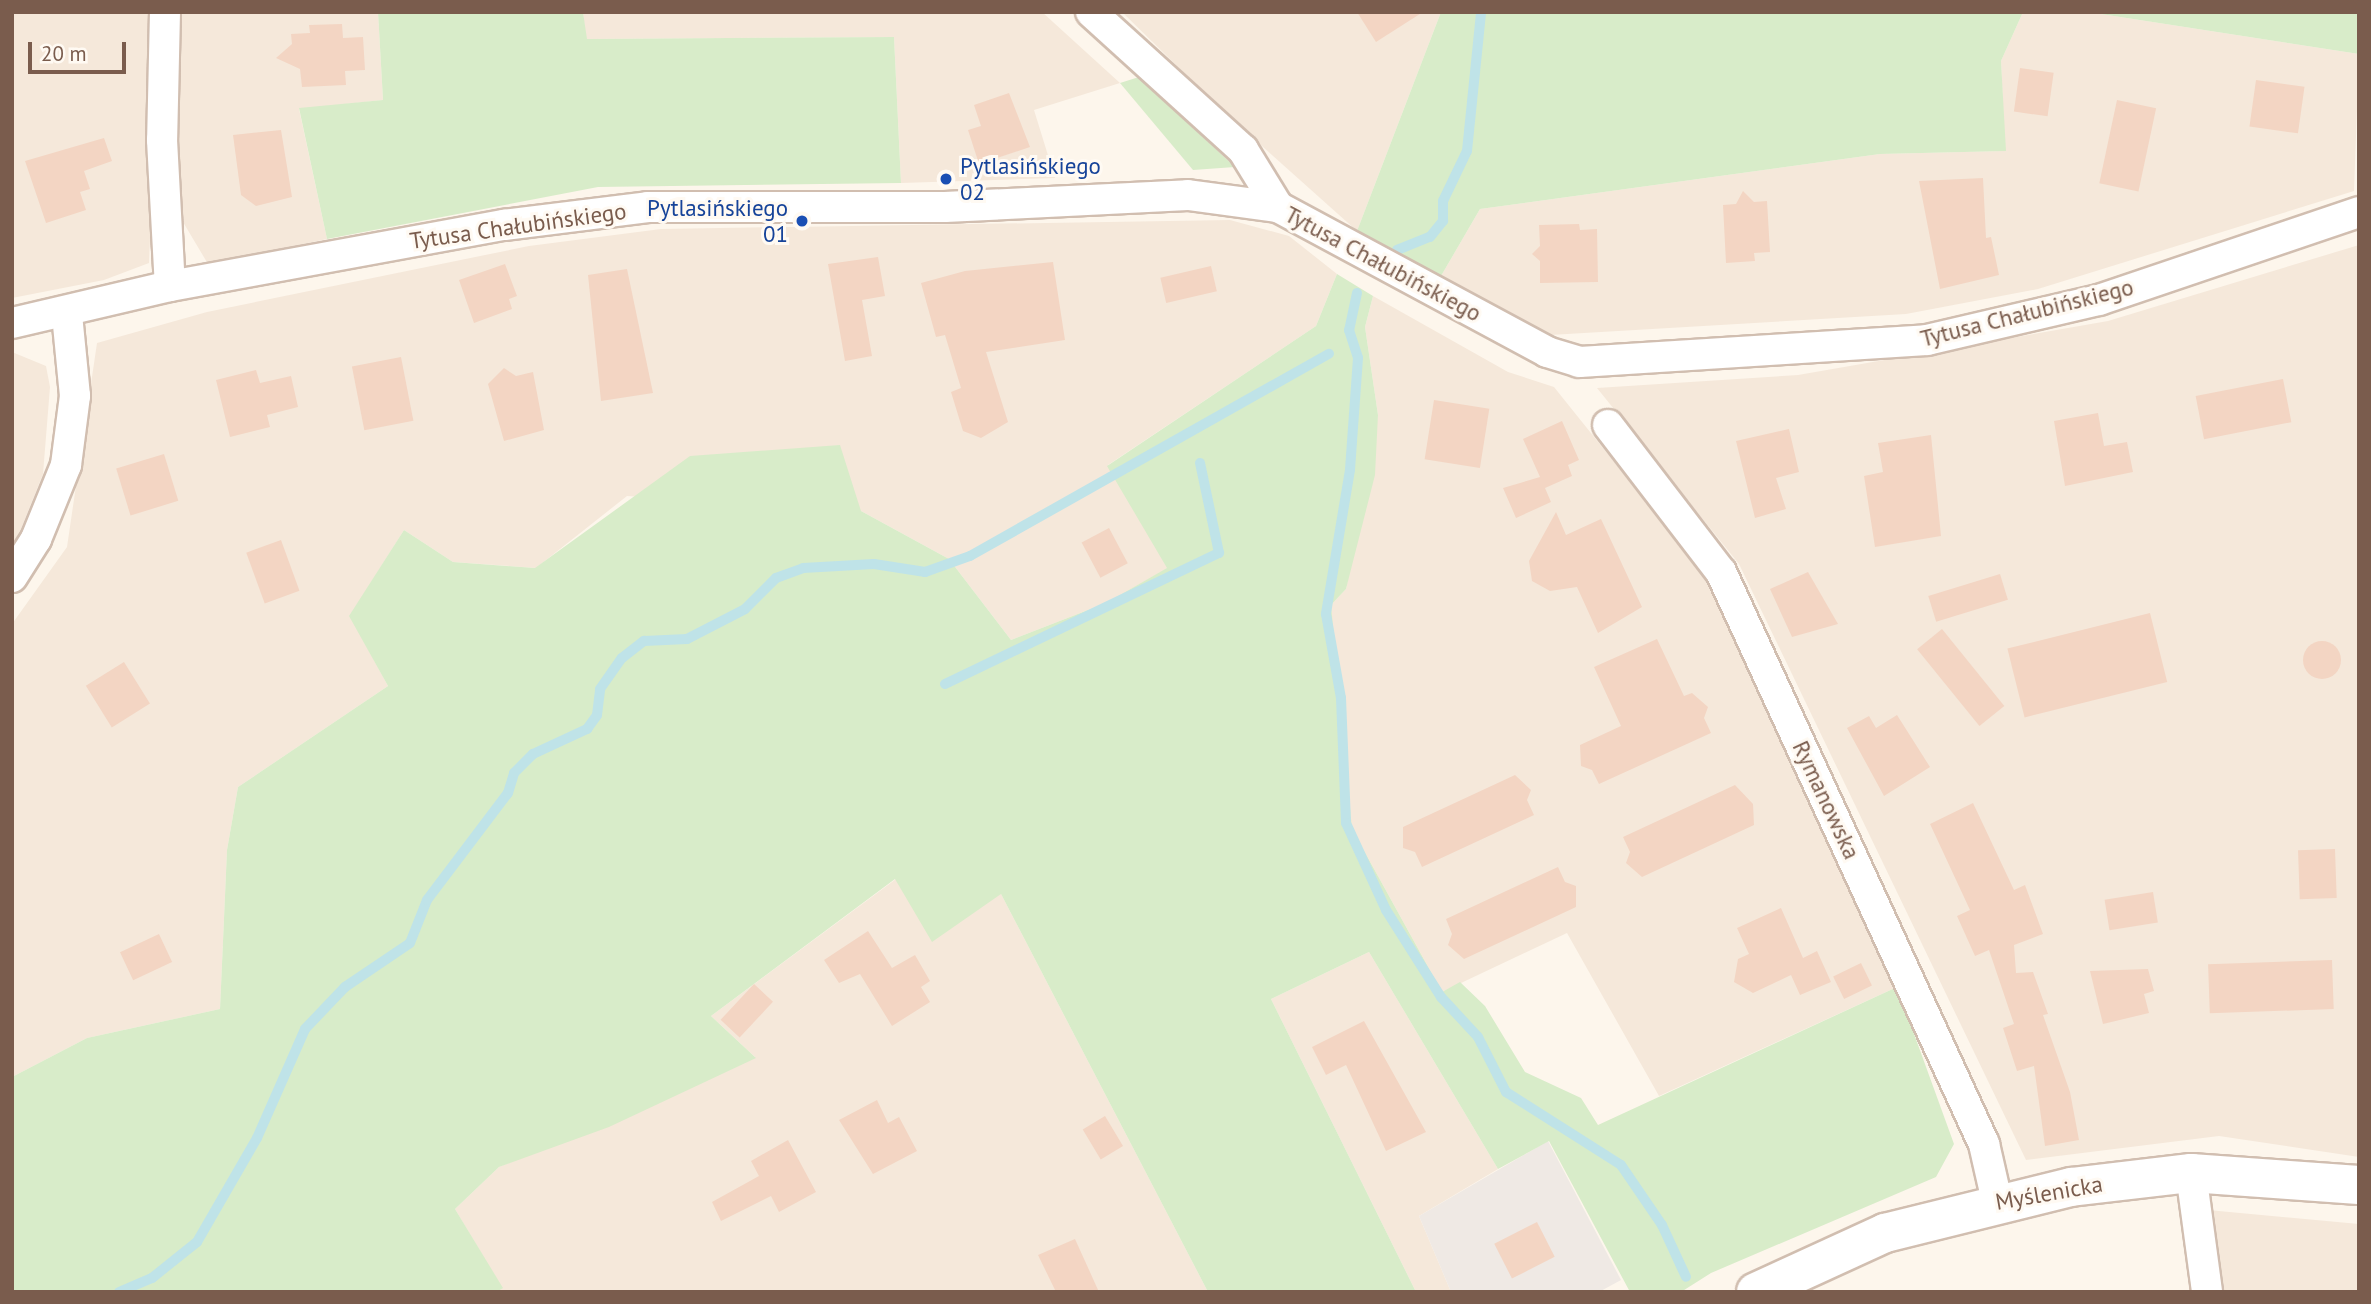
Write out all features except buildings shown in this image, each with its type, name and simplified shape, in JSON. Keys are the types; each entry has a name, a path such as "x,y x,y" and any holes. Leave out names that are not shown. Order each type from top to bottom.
{"street":[{"path":"165,12 162,140 170,286"},
{"path":"1091,12 1243,150 1278,207"},
{"name":"Tytusa Chałubińskiego","path":"12,323 67,315 170,286 505,225 648,207 945,207 1188,195 1278,207 1547,352 1579,362 1927,340 2099,300 2358,207"},
{"path":"12,577 36,539 66,465 75,396 67,315"},
{"name":"Rymanowska","path":"1608,425 1721,572 1984,1144 1997,1201"},
{"path":"2191,1173 2207,1292"},
{"name":"Myślenicka","path":"1756,1292 1885,1233 1997,1201 2191,1173 2359,1185"}],"shaded area":[{"path":"12,12 159,12 149,263 104,280 12,298"},
{"path":"180,12 378,12 383,100 299,109 327,239 208,264 183,222 171,124"},
{"path":"583,12 1042,12 1120,83 1034,110 1055,178 901,183 894,37 586,39"},
{"path":"1122,12 1441,12 1357,231 1224,112"},
{"path":"2023,12 2088,12 2359,54 2354,191 2038,289 1906,314 1550,335 1441,276 1480,209 1880,154 2005,151 2001,61"},
{"path":"1230,220 1289,236 1337,274 1316,326 1108,465 1168,568 1106,603 1011,640 949,559 861,511 627,496 536,568 453,562 404,530 350,616 388,686 238,787 227,850 220,1009 87,1038 12,1077 12,624 67,547 97,343 207,312 529,246 661,229"},
{"path":"2359,245 2359,1157 2219,1136 2026,1160 1739,564 1597,388 1798,375 2108,321"},
{"path":"1373,296 1508,372 1554,387 1708,579 1897,987 1659,1096 1567,933 1442,992 1352,829 1343,765 1331,605 1346,589 1378,415 1365,327"},
{"path":"12,352 46,366 50,387 43,474 12,551"},
{"path":"896,879 1001,894 1208,1292 497,1292 502,1288 455,1209 499,1167 755,1057 711,1016"},
{"path":"1369,952 1498,1169 1419,1216 1451,1292 1416,1292 1271,999"},
{"path":"1548,1141 1621,1280 1599,1292 1451,1292 1419,1216"},
{"path":"2208,1210 2359,1224 2359,1292 2218,1292"}],"green space":[{"path":"378,12 583,12 587,39 894,37 901,183 598,187 327,239 299,108 383,100"},
{"path":"1441,12 2023,12 2001,61 2006,151 1880,154 1480,209 1441,276 1357,231"},
{"path":"2088,12 2359,12 2359,54"},
{"path":"1139,77 1235,167 1193,170 1120,83"},
{"path":"1337,274 1373,296 1365,327 1378,415 1375,475 1346,589 1331,605 1352,829 1442,992 1460,982 1485,1006 1525,1072 1581,1098 1598,1125 1897,987 1954,1144 1936,1177 1711,1273 1681,1292 1630,1292 1549,1141 1498,1169 1369,952 1271,999 1416,1292 1208,1292 1001,894 932,942 895,879 711,1016 756,1058 609,1127 499,1167 455,1209 503,1288 497,1292 12,1292 12,1077 87,1038 220,1009 227,850 238,787 388,686 349,616 404,530 453,562 535,568 690,456 840,445 861,511 949,559 1011,640 1106,603 1167,568 1107,466 1316,326"}],"waterway":[{"path":"1397,250 1430,237 1443,221 1443,201 1467,151 1481,12"},
{"path":"1357,293 1349,330 1358,358 1350,470 1326,614 1341,698 1346,823 1386,910 1441,997 1478,1037 1506,1092 1621,1165 1662,1225 1686,1277"},
{"path":"119,1292 152,1278 197,1242 257,1138 305,1029 345,987 410,943 427,900 508,793 514,773 533,754 587,729 597,715 600,689 622,658 644,641 687,639 745,609 776,578 803,568 874,564 925,572 970,556 1329,354"},
{"path":"945,684 1219,553 1200,463"}],"place":[{"name":"Pytlasińskiego 02","path":"946,179"},
{"name":"Pytlasińskiego 01","path":"802,221"}]}
